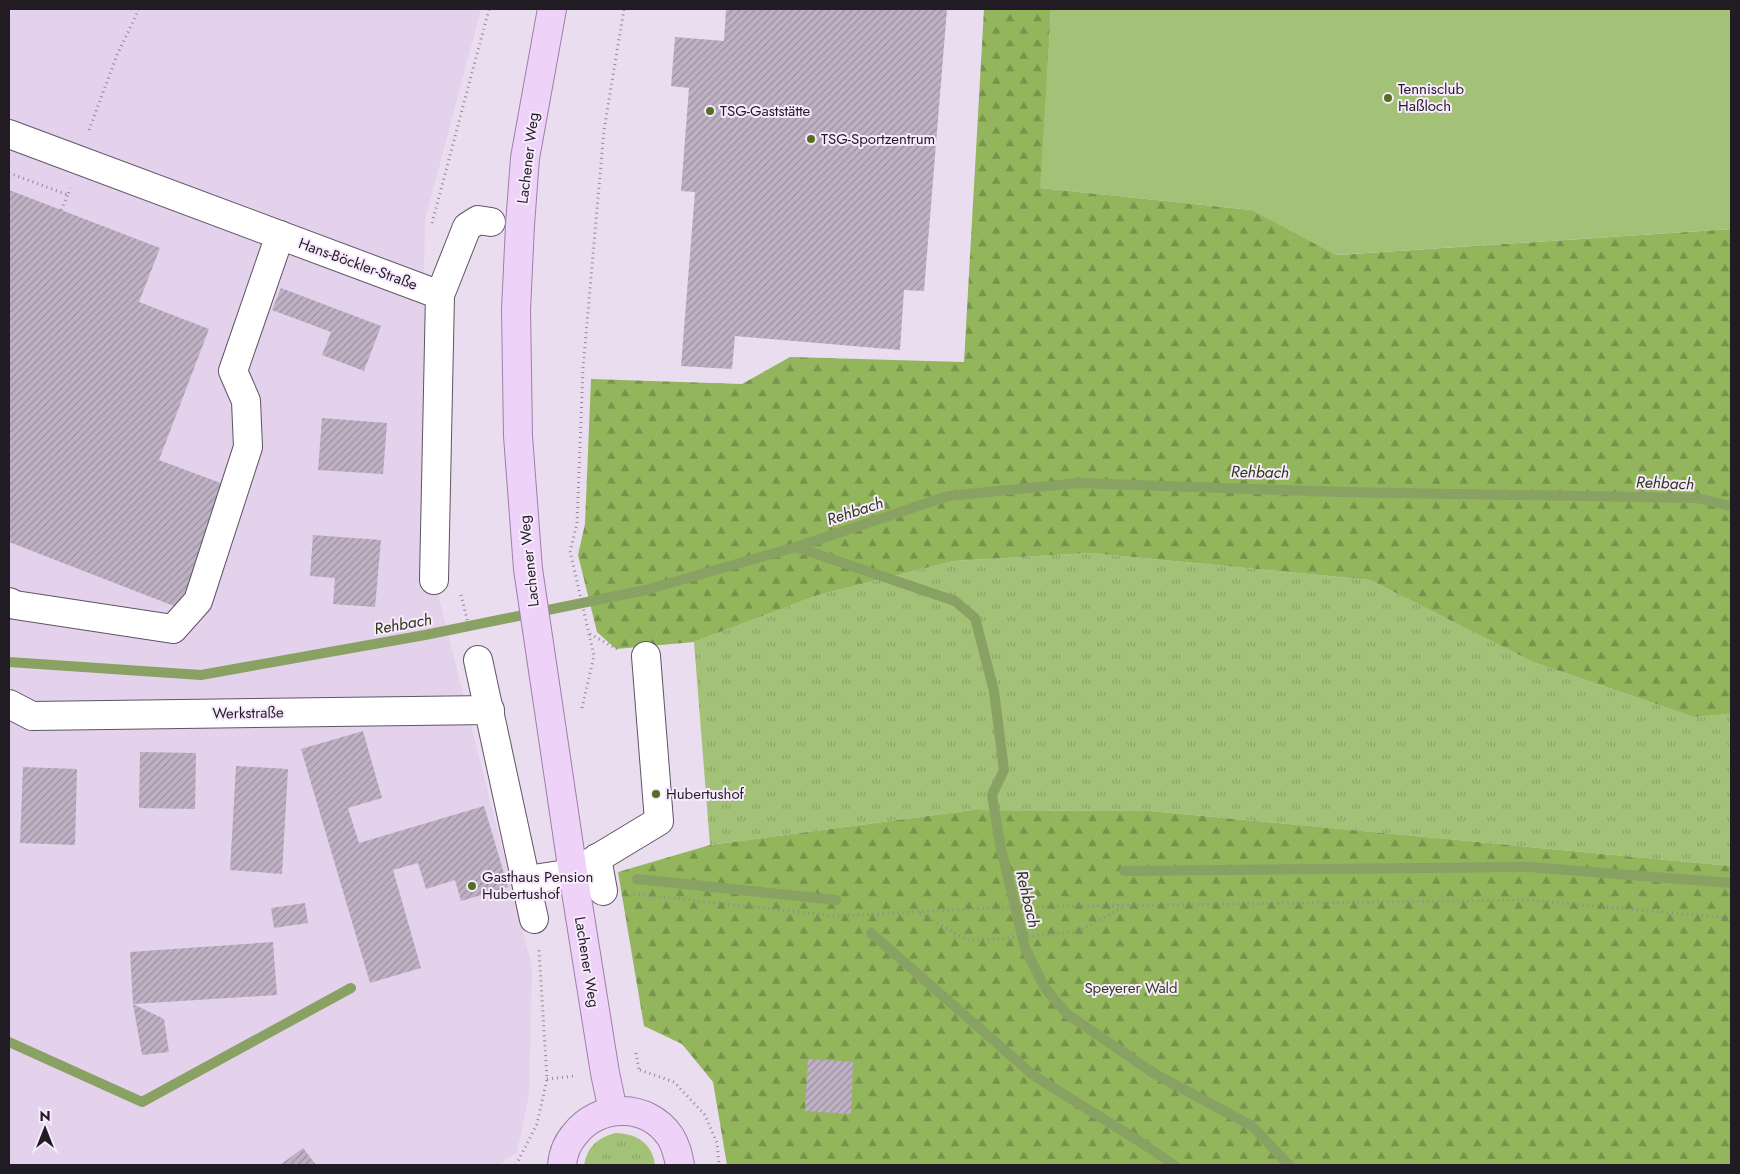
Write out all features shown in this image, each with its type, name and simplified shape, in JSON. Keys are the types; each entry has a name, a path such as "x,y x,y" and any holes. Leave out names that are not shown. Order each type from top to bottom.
{"main road":[{"name":"Lachener Weg","path":"552,9 525,158 516,300 518,436 528,569 573,873 605,1073 613,1111"},
{"path":"562,1165 569,1140 581,1126 597,1115 613,1111 631,1111 646,1116 660,1125 670,1136 677,1151 680,1165"}],"street":[{"name":"Hans-Böckler-Straße","path":"9,134 440,295"},
{"path":"447,584 440,295 467,227 478,220 491,222"},
{"path":"9,602 15,605 173,629 198,602 248,447 246,401 234,371 280,235"},
{"path":"527,880 573,873 659,820 646,656"},
{"path":"478,660 534,919"},
{"name":"Werkstraße","path":"9,704 32,716 490,710"},
{"path":"597,858 603,891"}],"path":[{"path":"78,160 117,55 140,9"},
{"path":"432,226 490,9"},
{"path":"589,634 570,551 577,524 584,358 604,130 624,9"},
{"path":"61,210 68,195"},
{"path":"447,584 478,660"},
{"path":"603,891 836,916 1014,907 1525,900 1731,918"},
{"path":"919,912 968,940 1077,932 1125,906"},
{"path":"516,1165 537,1124 547,1079 538,934 534,919"}],"shaded area":[{"path":"9,9 481,9 425,220 424,273 439,598 532,967 529,1095 517,1152 499,1165 9,1165"}],"green space":[{"path":"984,9 1051,9 1041,188 1252,210 1337,255 1731,229 1731,714 1694,717 1533,662 1370,580 1090,553 954,561 818,595 694,642 616,649 597,632 578,555 585,524 591,379 742,384 790,357 964,362"},
{"name":"Tennisclub Haßloch","path":"1051,9 1731,9 1731,229 1336,255 1252,210 1040,188"},
{"path":"1090,553 1370,580 1533,662 1694,717 1731,714 1731,866 1150,811 973,810 710,845 694,642 818,595 954,561"},
{"name":"Speyerer Wald","path":"973,810 1150,811 1731,866 1731,1165 727,1165 713,1082 682,1044 644,1026 618,872 710,845"},
{"path":"616,1133 631,1135 647,1145 655,1165 584,1165 585,1159 594,1144 604,1137"}],"building":[{"name":"TSG-Sportzentrum","path":"726,9 947,9 924,291 904,290 900,350 735,336 732,369 681,366 695,192 681,191 689,88 671,86 675,37 724,41"},
{"path":"9,190 160,248 139,302 209,329 159,460 226,485 179,608 9,542"},
{"path":"281,288 381,326 364,371 322,355 331,332 272,310"},
{"path":"322,418 387,423 383,474 318,470"},
{"path":"313,535 381,540 375,607 333,604 335,578 310,576"},
{"path":"363,731 382,798 348,808 359,843 484,806 508,887 461,901 455,880 426,889 418,863 393,870 421,968 370,983 301,749"},
{"path":"140,752 196,753 195,809 139,808"},
{"path":"236,766 288,769 282,874 230,870"},
{"path":"23,767 77,769 75,845 20,843"},
{"path":"305,903 308,923 274,928 271,908"},
{"path":"273,942 277,995 133,1004 130,952"},
{"path":"133,1004 164,1019 169,1052 142,1055"},
{"path":"808,1059 853,1062 851,1114 805,1111"},
{"path":"303,1148 316,1165 280,1165"}],"waterway":[{"name":"Rehbach","path":"9,662 201,675 425,635 646,590 796,547 948,496 1078,483 1341,492 1696,498 1731,506"},
{"name":"Rehbach","path":"796,547 955,601 975,618 994,691 1004,770 992,795 1000,844 1025,948 1045,988 1067,1014 1155,1074 1252,1126 1289,1165"},
{"path":"1124,871 1529,867 1731,883"},
{"path":"637,879 836,900"},
{"path":"871,933 1033,1075 1174,1165"},
{"path":"9,1042 142,1102 351,988"}],"place":[{"name":"Tennisclub Haßloch","path":"1388,98"},
{"name":"TSG-Gaststätte","path":"710,111"},
{"name":"TSG-Sportzentrum","path":"811,139"},
{"name":"Hubertushof","path":"656,794"},
{"name":"Gasthaus Pension Hubertushof","path":"472,886"}]}
